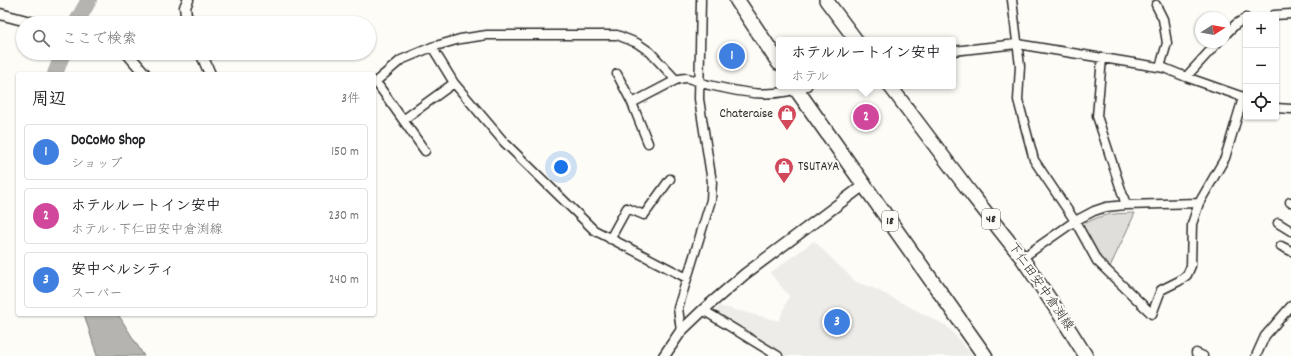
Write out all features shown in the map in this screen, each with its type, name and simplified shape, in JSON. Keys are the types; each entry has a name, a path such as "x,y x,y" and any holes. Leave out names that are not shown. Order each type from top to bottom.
{"highway":[{"path":"737,0 776,58"},
{"name":"18","path":"800,89 864,185 985,356"}],"main road":[{"path":"826,0 854,37"},
{"name":"下仁田安中倉渕線","path":"892,89 1022,258 1058,310 1086,356"}],"street":[{"path":"186,16 185,7 188,0"},
{"path":"681,331 678,308 711,200 712,182 699,99 701,0"},
{"path":"1012,0 1020,66 1018,100 1034,160 1075,220 1097,261 1152,314 1161,290 1187,275 1191,266 1192,224 1199,203 1224,158 1243,103"},
{"path":"1156,5 1163,19 1167,43 1160,67"},
{"path":"0,14 16,18"},
{"path":"1279,15 1291,14"},
{"path":"1231,29 1243,20"},
{"path":"376,81 401,60 432,47 460,39 487,35 617,35 637,43 650,52 676,80"},
{"path":"956,51 1017,44 1160,67 1243,96"},
{"path":"432,47 454,83 504,142 594,230 687,278"},
{"path":"1186,77 1213,48"},
{"path":"1102,58 1097,116 1126,206"},
{"path":"133,60 143,72"},
{"path":"204,60 209,72"},
{"path":"617,74 632,103 648,143"},
{"path":"632,103 676,80 687,78 699,83 734,91 763,95 790,89"},
{"path":"376,83 425,151"},
{"path":"403,120 454,83"},
{"path":"1279,108 1291,108"},
{"path":"610,239 627,208 644,215 670,179"},
{"path":"664,356 681,331 745,274 864,185"},
{"path":"1022,258 1075,220 1106,207 1199,203"},
{"path":"1278,223 1291,231"},
{"path":"1281,246 1291,252"},
{"path":"1256,356 1265,336 1291,306"},
{"path":"703,310 778,356"}],"shaded area":[{"path":"1135,213 1109,269 1098,260 1082,225 1096,218 1108,215"},
{"path":"814,241 856,282 873,288 947,326 973,356 782,356 714,315 719,306 779,321 789,296 770,273"},
{"path":"85,316 119,316 144,356 97,356"}],"waterway":[{"path":"80,16 89,0"},
{"path":"56,72 60,60"}],"place":[{"name":"DoCoMo Shop","path":"732,56"},
{"name":"ホテルルートイン安中","path":"866,117"},
{"name":"Chateraise","path":"787,131"},
{"name":"TSUTAYA","path":"784,184"},
{"name":"安中ベルシティ","path":"837,322"}]}
